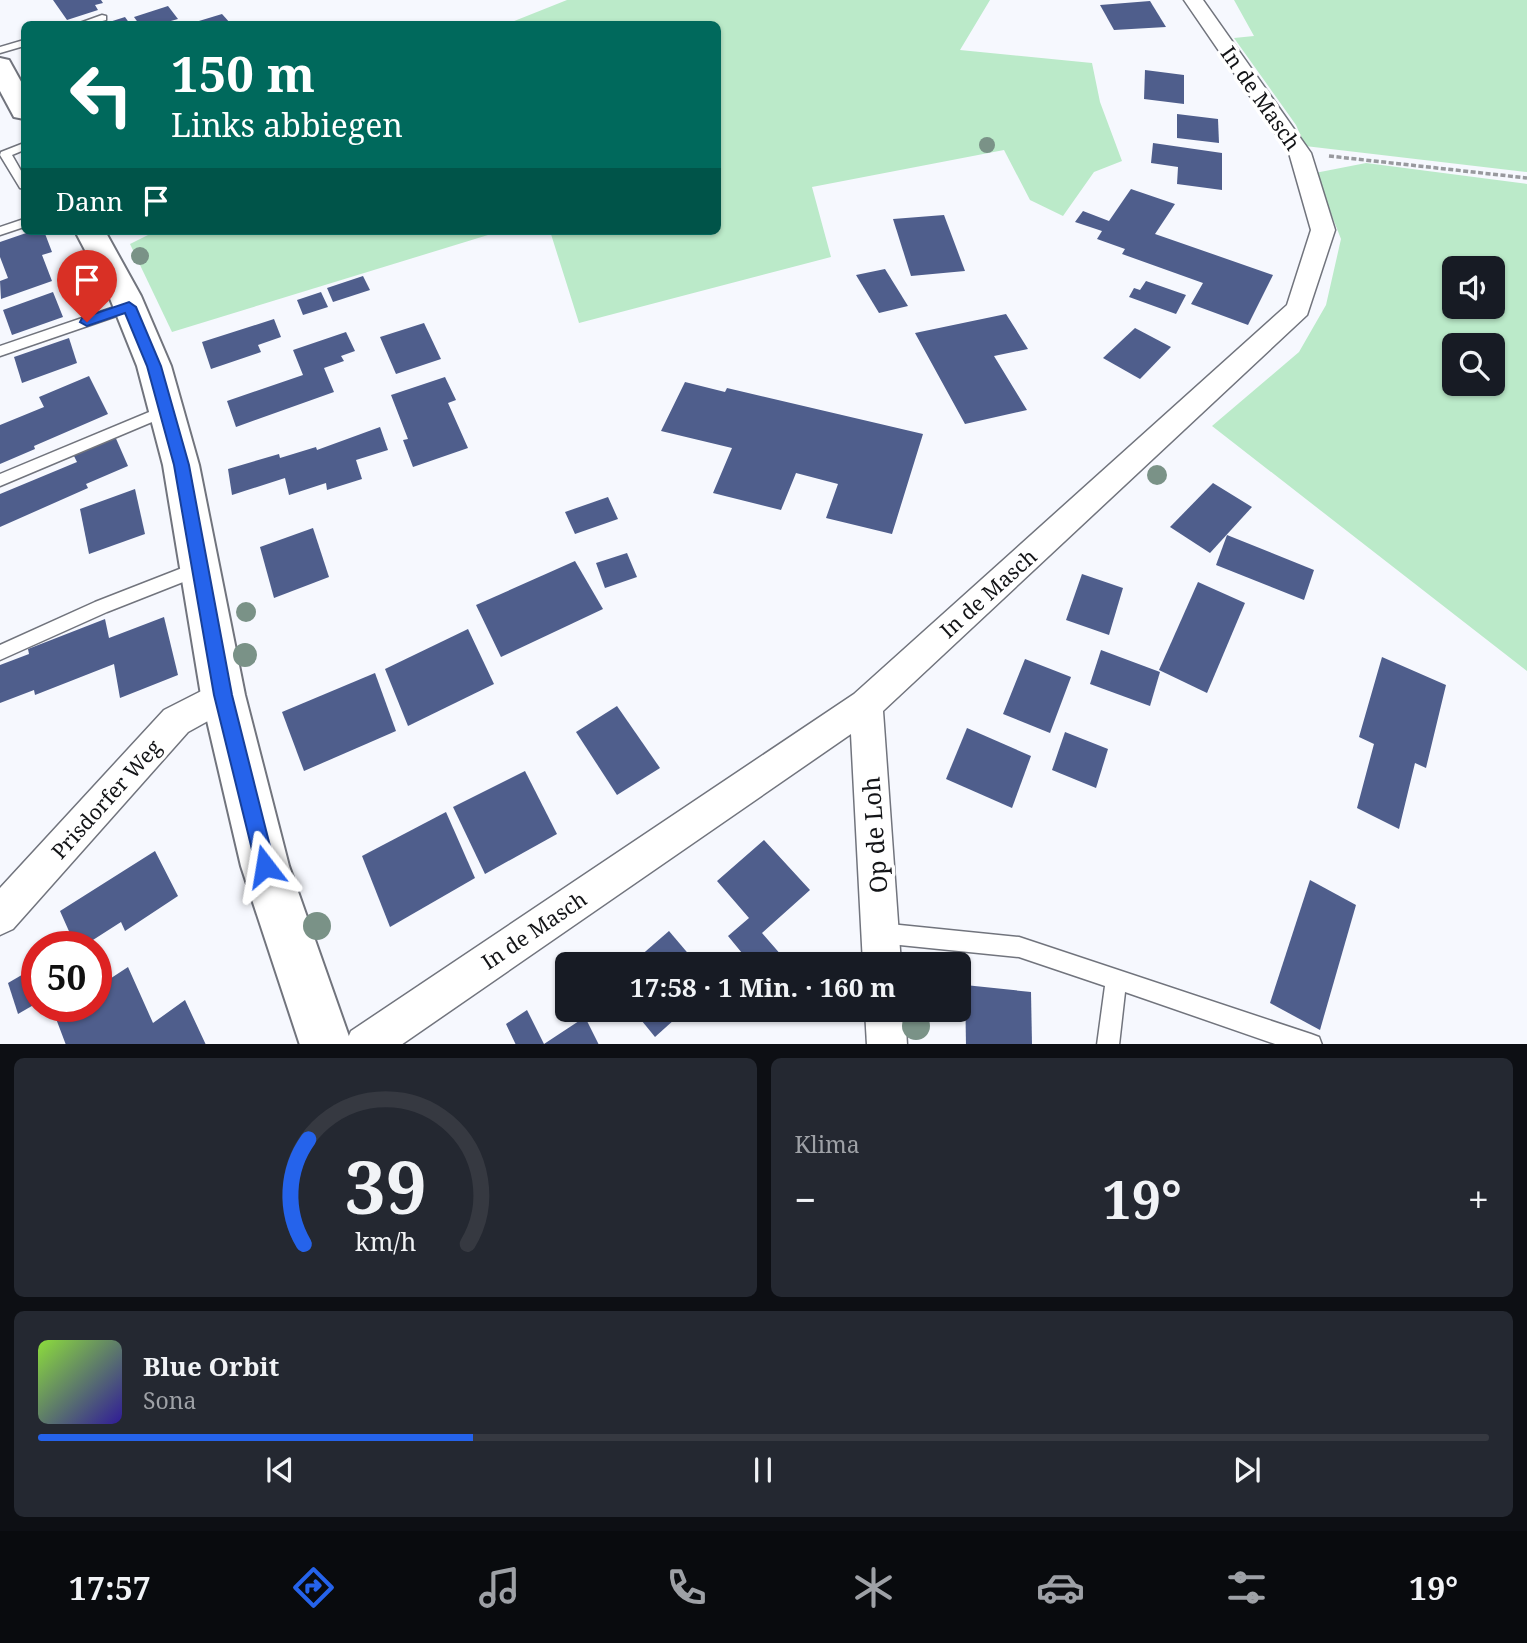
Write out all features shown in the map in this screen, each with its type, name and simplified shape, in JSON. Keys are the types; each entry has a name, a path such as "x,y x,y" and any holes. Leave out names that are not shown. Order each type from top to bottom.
{"main road":[{"path":"1,65 21,105"},
{"path":"92,235 129,307 154,366 181,465 223,695 265,866 326,1044"}],"street":[{"name":"In de Masch","path":"366,1044 866,705 1298,309 1323,230 1300,153 1193,0"},
{"name":"Prisdorfer Weg","path":"0,916 176,722 223,695"},
{"name":"Op de Loh","path":"866,705 881,949"},
{"path":"886,1022 887,1044"}],"lane":[{"path":"94,21 102,19"},
{"path":"1,65 21,46"},
{"path":"21,147 2,154 21,181"},
{"path":"0,231 21,223"},
{"path":"0,352 129,307"},
{"path":"0,480 166,410"},
{"path":"0,653 101,607 200,568"},
{"path":"881,949 1019,947 1308,1044"},
{"path":"1108,1044 1116,979"}],"path":[{"path":"1300,153 1527,178"}],"green space":[{"path":"567,0 990,0 960,50 1092,63 1100,102 1122,161 1094,172 1063,216 1030,200 1004,150 812,187 831,257 579,323 551,235 721,235 721,21 514,21"},
{"path":"1234,0 1527,0 1527,172 1305,146 1296,125 1234,38 1254,36"},
{"path":"1366,163 1527,184 1527,671 1212,426 1299,352 1326,305 1341,239 1315,173"},
{"path":"148,235 488,235 172,332 130,244"}],"building":[{"path":"53,0 101,0 103,3 95,5 98,10 67,20"},
{"path":"1150,1 1166,27 1114,30 1100,5"},
{"path":"168,6 178,19 137,21 134,17"},
{"path":"222,14 228,21 199,21"},
{"path":"125,17 128,21 112,21"},
{"path":"1145,70 1184,75 1184,104 1144,99"},
{"path":"1177,114 1218,119 1219,143 1177,138"},
{"path":"1153,143 1222,153 1222,190 1177,184 1178,167 1151,163"},
{"path":"1131,189 1175,204 1155,234 1273,275 1248,325 1191,304 1203,283 1122,254 1125,249 1097,239 1102,231 1075,222 1083,211 1109,221"},
{"path":"944,215 965,271 911,276 893,219"},
{"path":"21,235 46,235 52,252 42,255 52,281 1,299 0,281 8,278 0,257 0,242"},
{"path":"885,269 908,306 879,313 856,275"},
{"path":"363,276 370,290 333,302 327,288"},
{"path":"1146,281 1186,295 1176,314 1129,297 1134,288 1140,290"},
{"path":"53,292 63,317 12,335 3,310"},
{"path":"321,292 328,307 303,315 297,300"},
{"path":"1006,314 1028,349 994,356 1027,410 965,424 915,333"},
{"path":"274,319 281,337 258,345 261,352 211,369 202,342"},
{"path":"424,323 441,359 396,374 380,337"},
{"path":"1135,328 1171,347 1140,379 1103,358"},
{"path":"346,332 355,351 341,356 344,361 324,368 334,392 236,427 227,401 303,375 293,350"},
{"path":"69,338 77,363 22,383 14,357"},
{"path":"89,376 108,414 0,464 0,425 44,407 39,397"},
{"path":"445,377 456,400 448,403 468,448 413,467 403,440 408,439 391,395"},
{"path":"685,382 725,392 727,388 923,434 892,534 826,518 838,484 796,473 781,510 713,493 732,448 661,431"},
{"path":"380,427 388,450 356,460 362,479 327,490 326,483 289,495 285,478 232,495 228,469 279,454 280,458 316,447 317,450"},
{"path":"114,434 128,466 86,484 88,488 0,527 0,494 77,462 72,452"},
{"path":"1213,483 1252,507 1210,553 1170,527"},
{"path":"135,489 145,534 89,554 80,509"},
{"path":"608,497 618,519 575,534 565,512"},
{"path":"313,528 329,577 274,598 260,547"},
{"path":"1227,535 1314,570 1304,600 1216,565"},
{"path":"627,553 637,577 605,588 596,563"},
{"path":"575,561 603,609 501,657 476,605"},
{"path":"1082,574 1123,588 1109,635 1066,620"},
{"path":"1198,582 1245,603 1207,693 1159,670"},
{"path":"164,617 178,675 120,698 114,664 35,695 34,690 0,703 0,665 29,654 28,649 105,619 109,638"},
{"path":"468,629 494,684 408,726 385,669"},
{"path":"1101,650 1160,672 1150,706 1090,684"},
{"path":"1382,657 1446,685 1426,768 1415,763 1399,829 1357,808 1374,744 1359,737"},
{"path":"1025,659 1071,677 1050,733 1003,714"},
{"path":"375,673 396,731 304,771 282,712"},
{"path":"617,706 660,768 617,795 576,732"},
{"path":"967,728 1031,756 1012,808 946,779"},
{"path":"1065,732 1108,749 1096,788 1052,770"},
{"path":"525,771 557,834 485,874 453,807"},
{"path":"446,812 475,878 390,927 362,856"},
{"path":"764,840 810,890 762,933 779,952 741,952 728,936 749,918 717,881"},
{"path":"155,851 178,896 125,931 121,922 107,931 69,931 60,911"},
{"path":"1310,880 1356,905 1320,1030 1270,1003"},
{"path":"669,931 687,952 645,952"},
{"path":"128,967 153,1023 185,1000 206,1044 66,1044 57,1022 112,1022 112,978"},
{"path":"21,975 21,1012 18,1014 8,983"},
{"path":"971,986 1031,992 1032,1044 966,1044 966,1022 971,1022"},
{"path":"527,1010 544,1044 516,1044 506,1024"},
{"path":"577,1022 588,1022 598,1044 544,1044"},
{"path":"643,1022 672,1022 655,1037"}],"route":[{"path":"87,322 129,307 154,366 181,465 223,695 265,866"}]}
